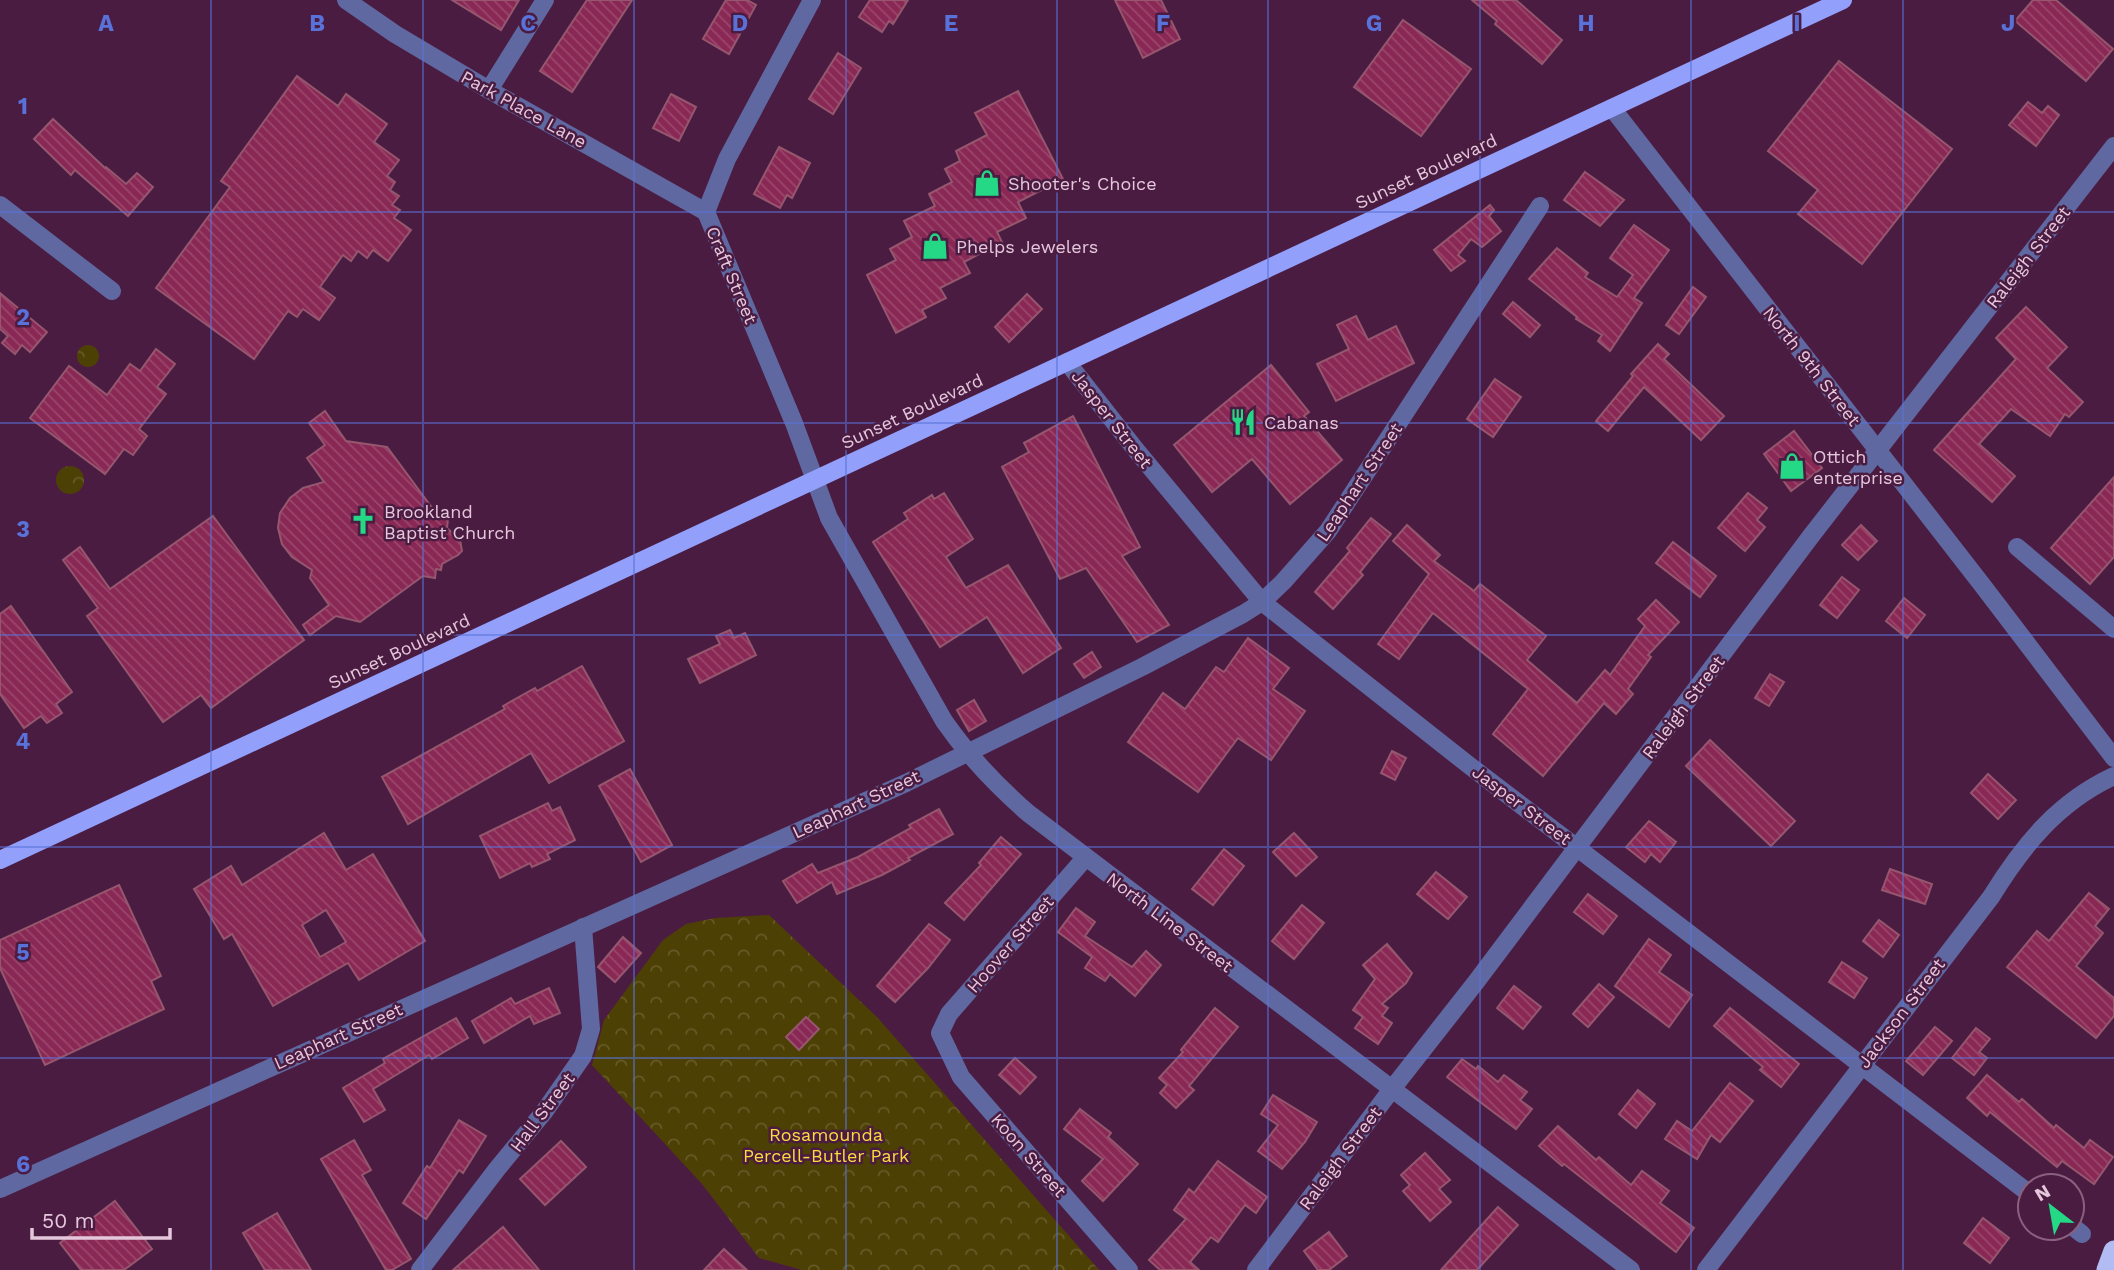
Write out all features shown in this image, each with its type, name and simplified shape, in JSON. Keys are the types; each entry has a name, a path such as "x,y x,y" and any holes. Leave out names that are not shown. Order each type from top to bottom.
{"highway":[{"path":"2107,1270 2114,1251"}],"main road":[{"name":"Sunset Boulevard","path":"0,860 1843,0"}],"street":[{"name":"Park Place Lane","path":"346,0 395,34 489,90 706,212"},
{"path":"489,90 545,0"},
{"name":"Craft Street","path":"811,0 727,159 706,212 816,480"},
{"name":"North 9th Street","path":"1612,108 2114,758"},
{"name":"Raleigh Street","path":"1256,1270 1878,450 2114,146"},
{"path":"0,205 112,291"},
{"name":"Leaphart Street","path":"0,1189 906,783 1135,671 1262,602 1328,531 1539,206"},
{"name":"Jasper Street","path":"1067,362 1262,602 2016,1183"},
{"name":"North Line Street","path":"816,480 829,518 944,722 965,752 990,779 1028,813 1631,1270"},
{"path":"2017,547 2114,629"},
{"name":"Jackson Street","path":"1706,1270 1991,897 2022,850 2075,797 2114,776"},
{"name":"Hoover Street","path":"940,1034 949,1014 1086,857"},
{"name":"Hall Street","path":"420,1270 544,1112 583,1056 591,1029 583,928"},
{"name":"Koon Street","path":"940,1034 961,1077 1129,1270"}],"green space":[{"path":"88,345 96,348 99,356 96,364 88,367 80,364 77,356 80,348"},
{"path":"70,466 80,470 84,480 80,490 70,494 60,490 56,480 60,470"},
{"name":"Rosamounda Percell-Butler Park","path":"769,915 877,1017 1099,1270 802,1270 759,1258 702,1184 592,1065 604,1020 663,940 686,924 715,918"}],"building":[{"path":"452,0 519,0 501,30"},
{"path":"587,0 632,0 572,92 540,71"},
{"path":"726,0 747,0 756,5 729,54 703,39"},
{"path":"870,0 908,0 893,24 889,21 882,32 859,17"},
{"path":"1115,0 1161,0 1180,39 1143,58"},
{"path":"1472,0 1516,0 1562,40 1542,64 1495,24 1497,21"},
{"path":"2033,0 2056,0 2113,49 2086,81 2015,21"},
{"path":"1403,20 1471,69 1421,136 1354,87"},
{"path":"838,53 861,68 833,114 809,99"},
{"path":"1839,61 1952,149 1862,264 1798,214 1818,190 1768,151"},
{"path":"297,76 338,106 346,94 387,124 374,142 399,160 387,176 395,182 390,190 399,196 392,205 400,210 394,218 411,230 388,261 373,250 367,258 358,251 351,261 343,255 320,287 335,298 319,320 303,309 297,317 288,311 254,359 156,288 230,187 221,181"},
{"path":"1018,91 1063,179 1018,202 1026,218 997,232 1002,242 964,262 970,273 940,288 946,298 922,310 926,317 896,333 867,275 896,260 890,249 912,237 904,221 935,206 929,194 952,182 945,169 960,161 956,151 987,135 975,113"},
{"path":"671,94 696,107 679,141 653,128"},
{"path":"2028,102 2042,113 2048,106 2059,115 2036,146 2009,125"},
{"path":"53,119 126,184 137,173 153,187 128,216 75,170 71,175 34,139"},
{"path":"779,147 810,163 792,198 787,195 780,208 754,194"},
{"path":"1585,172 1624,200 1600,226 1564,200"},
{"path":"1490,205 1494,210 1489,216 1501,231 1482,247 1471,239 1458,255 1465,261 1451,271 1434,250"},
{"path":"1634,225 1669,250 1634,298 1642,303 1610,351 1598,341 1602,335 1576,319 1577,317 1529,279 1557,248 1588,273 1585,277 1617,297 1633,275 1610,258"},
{"path":"1693,287 1706,297 1679,334 1666,325"},
{"path":"0,293 47,332 30,352 22,345 15,354 2,343 8,336 0,329"},
{"path":"1027,294 1042,309 1009,342 995,327"},
{"path":"1513,302 1540,325 1530,337 1503,314"},
{"path":"2026,307 2067,347 2047,368 2083,402 2069,417 2065,414 2050,436 2011,409 1979,444 2015,476 1992,502 1934,450 2016,359 1996,338"},
{"path":"1356,316 1368,340 1396,326 1414,363 1336,401 1317,364 1349,349 1337,325"},
{"path":"1658,344 1669,354 1664,359 1724,416 1701,440 1644,387 1608,431 1596,421 1633,376 1631,374"},
{"path":"156,349 175,364 157,387 166,394 139,429 147,436 133,455 124,449 105,474 30,418 69,366 107,395 130,364 140,371"},
{"path":"1271,365 1309,412 1304,416 1342,460 1290,504 1252,459 1212,492 1174,445"},
{"path":"1495,379 1521,397 1493,437 1467,419"},
{"name":"Brookland Baptist Church","path":"325,411 346,441 387,447 433,509 449,511 447,528 460,540 462,551 442,564 441,570 436,569 435,578 423,576 360,622 336,616 310,635 303,625 329,605 310,578 312,570 292,557 282,544 278,528 280,513 290,498 303,488 324,482 307,458 325,445 309,423"},
{"path":"1073,416 1140,547 1122,556 1169,625 1137,642 1086,568 1060,579 1002,467 1029,452 1024,443"},
{"path":"1794,431 1822,468 1791,491 1764,454"},
{"path":"2114,477 2114,557 2090,584 2051,548"},
{"path":"944,493 973,539 946,557 966,588 1008,565 1061,648 1023,673 987,617 940,647 873,542 908,519 904,513 932,495 934,499"},
{"path":"1748,493 1767,508 1757,520 1765,527 1745,551 1718,528"},
{"path":"213,516 304,640 211,708 201,695 163,722 87,616 98,608 63,560 80,547 110,589"},
{"path":"1371,518 1391,534 1360,572 1363,575 1333,609 1315,592 1350,551 1347,548"},
{"path":"1407,525 1440,555 1434,561 1474,591 1480,584 1546,636 1527,660 1577,703 1605,670 1610,675 1645,626 1638,619 1656,600 1679,622 1648,655 1651,657 1628,689 1633,694 1616,714 1604,703 1543,776 1493,734 1528,689 1433,613 1399,659 1378,644 1429,574 1393,541"},
{"path":"1861,525 1877,541 1858,560 1842,545"},
{"path":"1673,542 1716,576 1700,597 1656,563"},
{"path":"1842,577 1859,590 1837,618 1820,605"},
{"path":"1904,598 1925,615 1907,638 1886,621"},
{"path":"11,606 72,692 56,704 62,713 47,723 41,716 24,728 0,694 0,614"},
{"path":"730,630 734,638 745,633 756,655 700,683 688,659 720,644 716,636"},
{"path":"1248,638 1289,668 1273,689 1305,711 1271,760 1238,738 1198,792 1128,742 1163,693 1185,709 1216,667 1224,672"},
{"path":"1092,652 1101,667 1084,678 1074,664"},
{"path":"582,666 624,741 549,783 531,753 408,824 382,777 505,709 503,706 535,688 537,691"},
{"path":"1770,674 1784,682 1769,706 1755,698"},
{"path":"974,700 986,721 969,731 957,710"},
{"path":"1710,740 1795,821 1771,846 1686,766"},
{"path":"1392,751 1406,758 1395,780 1381,773"},
{"path":"630,769 672,845 641,862 599,786"},
{"path":"1988,774 2016,800 1998,819 1971,793"},
{"path":"548,803 552,811 560,807 575,840 547,854 550,859 532,867 530,863 500,878 480,836"},
{"path":"939,809 953,834 882,875 837,894 832,882 797,903 783,881 812,864 818,873 858,857"},
{"path":"1649,821 1676,842 1660,862 1651,854 1645,862 1626,847"},
{"path":"324,833 346,870 373,854 425,941 359,980 348,963 273,1006 232,934 224,939 194,889 231,866 242,885","holes":["326,910 346,942 320,957 302,925"]},
{"path":"1294,833 1317,857 1296,876 1273,852"},
{"path":"1001,837 1021,854 964,920 945,903 981,865 979,863"},
{"path":"1224,849 1244,866 1213,905 1192,889"},
{"path":"1890,869 1932,884 1925,904 1882,890"},
{"path":"1436,872 1467,897 1448,919 1417,894"},
{"path":"119,885 161,976 151,981 164,1009 45,1065 0,968 0,940"},
{"path":"2089,893 2109,909 2095,926 2103,933 2076,966 2114,998 2114,1016 2096,1038 2007,967 2037,931 2049,941"},
{"path":"1588,894 1617,916 1603,934 1574,912"},
{"path":"1302,905 1324,923 1294,959 1272,941"},
{"path":"1076,908 1095,922 1085,936 1132,967 1146,951 1161,965 1135,996 1110,974 1105,981 1085,968 1092,957 1058,932"},
{"path":"1879,920 1899,935 1883,957 1863,941"},
{"path":"929,924 950,940 928,968 895,1002 877,986"},
{"path":"623,937 641,953 615,982 598,967"},
{"path":"1649,939 1671,955 1659,972 1692,995 1669,1027 1615,986"},
{"path":"1387,944 1412,973 1406,983 1382,1004 1388,1008 1382,1016 1392,1023 1378,1044 1355,1028 1363,1017 1353,1010 1375,979 1363,965"},
{"path":"1842,962 1867,978 1854,998 1829,982"},
{"path":"1599,984 1614,997 1588,1027 1573,1014"},
{"path":"1514,986 1541,1007 1523,1029 1497,1008"},
{"path":"549,988 560,1013 534,1024 530,1016 484,1043 472,1021 511,998 515,1004"},
{"path":"1215,1008 1238,1027 1189,1086 1194,1090 1176,1108 1160,1093 1167,1085 1159,1078 1183,1052 1181,1050"},
{"path":"1730,1008 1799,1064 1781,1087 1760,1070 1763,1067 1714,1026"},
{"path":"806,1017 819,1029 799,1050 786,1037"},
{"path":"456,1018 468,1038 432,1059 429,1055 373,1089 385,1110 364,1122 343,1088 385,1063 383,1059"},
{"path":"1935,1027 1952,1041 1923,1075 1906,1061"},
{"path":"1976,1028 1990,1039 1979,1052 1987,1058 1974,1075 1952,1058"},
{"path":"1015,1058 1036,1077 1020,1094 999,1075"},
{"path":"1462,1059 1476,1069 1478,1066 1498,1082 1504,1075 1527,1092 1520,1100 1532,1109 1516,1129 1447,1077"},
{"path":"1987,1075 2019,1102 2022,1099 2054,1128 2056,1125 2084,1148 2090,1140 2113,1157 2094,1184 2086,1178 2086,1172 2077,1172 2062,1161 2057,1167 1990,1112 1987,1116 1967,1098"},
{"path":"1730,1083 1753,1101 1720,1142 1711,1135 1697,1159 1665,1139 1677,1121 1692,1131"},
{"path":"1638,1090 1655,1104 1636,1128 1619,1114"},
{"path":"1273,1095 1317,1122 1305,1142 1282,1169 1258,1151 1278,1125 1261,1114"},
{"path":"1080,1109 1111,1133 1108,1137 1138,1164 1103,1201 1082,1181 1103,1159 1064,1129"},
{"path":"459,1120 486,1136 463,1173 459,1170 426,1219 403,1203 427,1166 430,1168"},
{"path":"1558,1126 1596,1160 1599,1157 1631,1185 1642,1171 1669,1191 1660,1203 1694,1228 1676,1252 1539,1146"},
{"path":"354,1140 371,1170 362,1175 411,1259 392,1270 386,1270 321,1159"},
{"path":"561,1141 586,1167 545,1205 520,1179"},
{"path":"1425,1153 1450,1180 1439,1189 1451,1202 1430,1221 1403,1191 1410,1185 1401,1175"},
{"path":"1218,1161 1267,1197 1256,1213 1245,1205 1218,1242 1211,1237 1190,1262 1199,1270 1160,1270 1149,1260 1186,1219 1174,1210 1189,1189 1194,1193"},
{"path":"115,1201 152,1249 124,1270 81,1270 60,1243"},
{"path":"1498,1207 1518,1225 1477,1270 1441,1270"},
{"path":"277,1213 311,1270 265,1270 243,1233"},
{"path":"1983,1218 2009,1238 1990,1263 1964,1243"},
{"path":"503,1227 539,1270 453,1270"},
{"path":"1329,1232 1347,1256 1329,1270 1318,1270 1304,1251"},
{"path":"724,1249 747,1270 704,1270"}],"place":[{"name":"Shooter's Choice","path":"987,183"},
{"name":"Phelps Jewelers","path":"935,246"},
{"name":"Cabanas","path":"1243,422"},
{"name":"Ottich enterprise","path":"1792,466"},
{"name":"Brookland Baptist Church","path":"363,521"}]}
